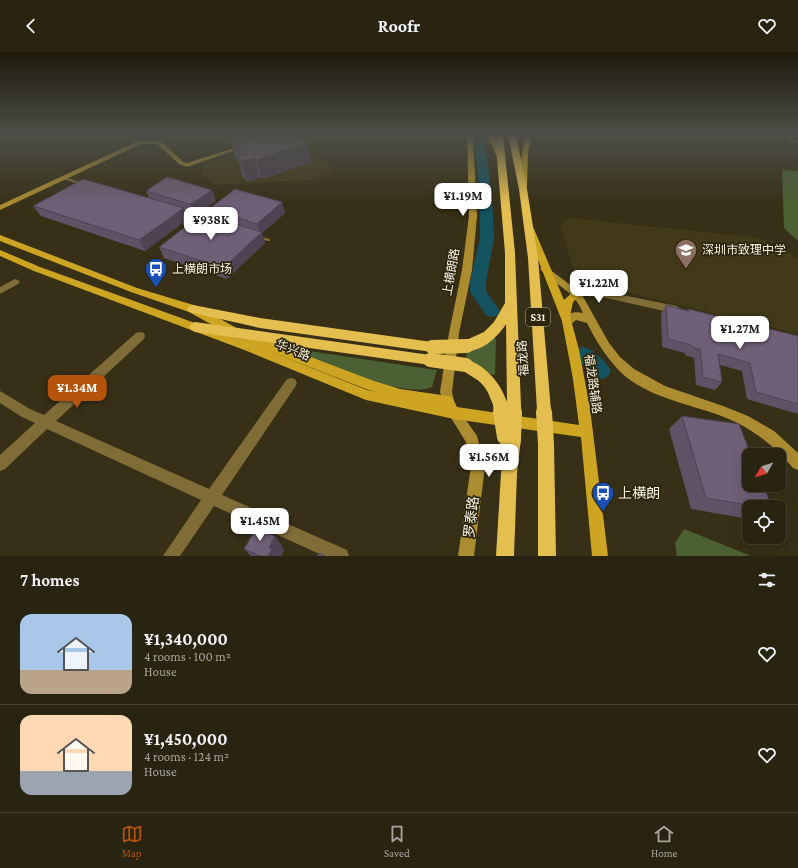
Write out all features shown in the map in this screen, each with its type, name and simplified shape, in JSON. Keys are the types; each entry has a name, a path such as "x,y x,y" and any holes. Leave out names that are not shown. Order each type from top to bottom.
{"highway":[{"name":"福龙路","path":"501,159 510,253 507,405 509,473 505,556"},
{"name":"福龙路","path":"517,159 523,189 533,258 546,444 547,556"},
{"path":"195,327 238,334 431,353 477,343 492,334 510,305"},
{"path":"194,309 260,323 431,353 466,365 487,379 507,405"}],"main road":[{"name":"S31","path":"523,189 525,159"},
{"name":"福龙路辅路","path":"528,224 567,320 578,374 600,556"},
{"name":"华兴路","path":"0,238 134,290 194,309 238,334 370,385 451,407 585,432"},
{"name":"华兴路","path":"0,253 36,269 195,327 366,395 401,404 451,407"},
{"path":"567,320 566,304 568,300 577,293"}],"street":[{"path":"0,210 104,159"},
{"path":"177,159 181,163 187,165 207,159"},
{"name":"上横朗路","path":"451,407 446,392 452,346 467,270 473,216 471,159"},
{"path":"545,269 553,277 577,293 585,304 611,354 636,377 670,394 736,416 774,440 798,463"},
{"path":"0,291 15,282"},
{"path":"577,293 607,294 685,312"},
{"path":"567,320 578,316 592,320"},
{"path":"0,464 140,336"},
{"path":"171,556 291,383"},
{"path":"0,396 26,413 341,556"},
{"name":"罗泰路","path":"451,407 472,440 478,466 466,556"}],"lane":[{"path":"64,178 87,185"},
{"path":"177,213 207,222"},
{"path":"253,236 268,240"}],"shaded area":[{"path":"222,159 319,159 327,164 333,171 310,180 215,185 201,173 205,164"},
{"name":"深圳市致理中学","path":"570,218 754,237 782,248 798,259 798,334 577,280 560,225"}],"green space":[{"path":"782,170 798,171 798,241 784,228"},
{"path":"494,338 496,339 495,375 489,374 466,359 467,349"},
{"path":"289,348 437,370 432,387 419,390 402,388 361,378 288,350"},
{"path":"684,529 751,556 677,556 675,543"}],"building":[{"path":"239,159 252,159 242,162"},
{"path":"167,177 212,190 190,204 146,191"},
{"path":"83,179 184,208 139,240 33,206"},
{"path":"235,189 282,202 257,224 209,209"},
{"path":"202,214 262,232 223,268 159,247"},
{"path":"666,305 798,336 798,404 756,392 750,363 718,354 722,382 703,377 700,349 668,339"},
{"path":"682,416 739,424 748,448 742,448 742,492 766,492 769,500 742,500 742,504 706,498"},
{"path":"258,525 269,530 267,533 275,536 269,548 272,549 268,556 260,556 244,549"},
{"path":"319,553 325,556 317,556"}],"waterway":[{"path":"482,159 486,198 487,238 478,282 478,292 492,311"},
{"path":"583,354 602,371"}],"place":[{"name":"深圳市致理中学","path":"686,270"},
{"name":"上横朗市场","path":"156,288"},
{"name":"上横朗","path":"603,512"}]}
